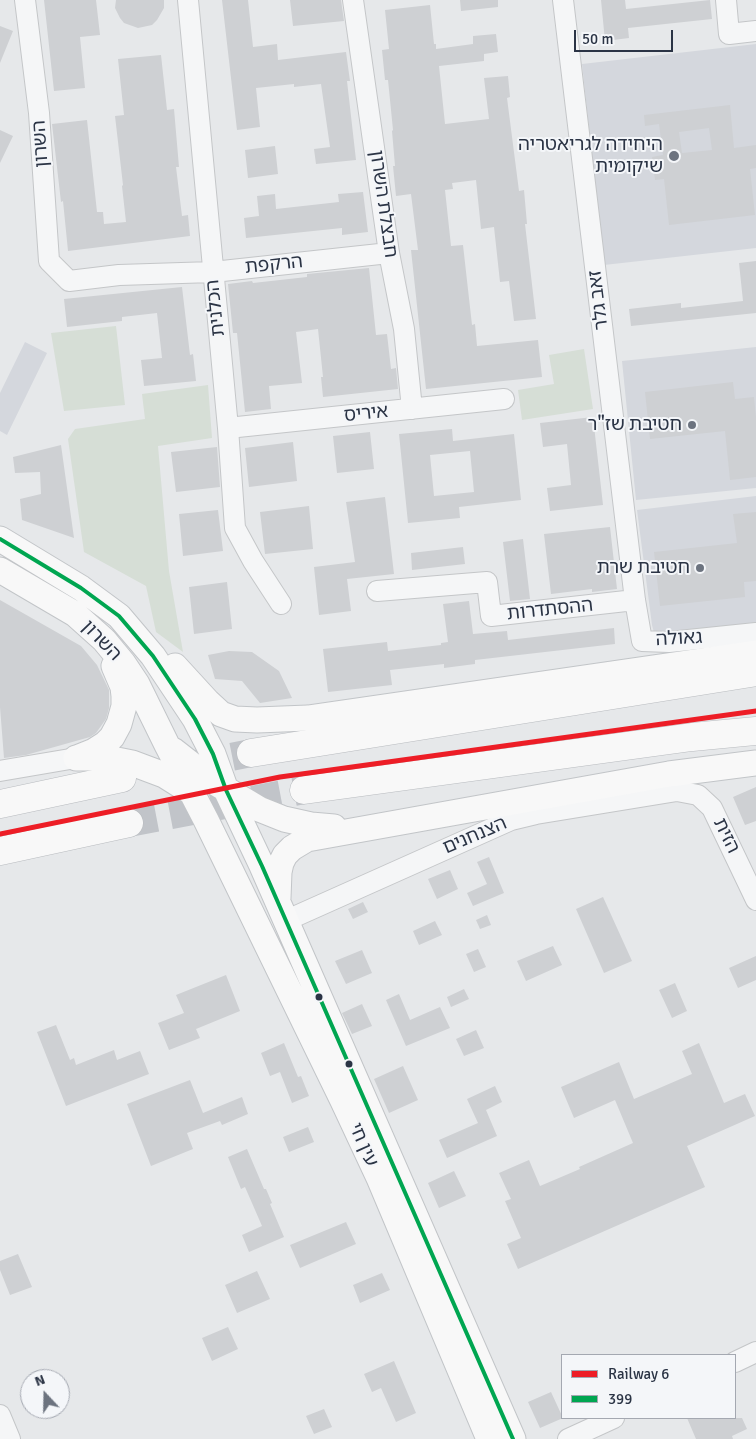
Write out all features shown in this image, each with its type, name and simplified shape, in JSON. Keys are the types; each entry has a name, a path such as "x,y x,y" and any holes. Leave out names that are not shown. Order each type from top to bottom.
{"highway":[{"path":"251,753 756,672"},
{"path":"700,682 756,676"},
{"path":"756,731 692,737 304,790 756,747"},
{"path":"0,804 122,778"},
{"path":"0,794 84,786"},
{"path":"0,851 129,823"}],"main road":[{"name":"השרון","path":"0,539 93,595 119,616 134,632 161,666 195,719 215,760 222,801 256,853"},
{"name":"השרון","path":"0,570 74,614 104,640 127,668 147,703 191,792"},
{"path":"74,614 93,636 115,668 123,687 124,696 121,717 112,737 99,749 76,758"},
{"path":"134,632 171,662 208,702 226,717 246,720 308,718 756,653"},
{"path":"220,848 222,801 236,760 253,742 271,732 308,718"},
{"path":"167,745 222,801"},
{"path":"76,758 107,758 132,763 164,775 191,792 259,809 284,819 311,825 364,828"},
{"path":"282,912 279,872 281,863 292,848 307,839 669,774 756,763"},
{"name":"עין חי","path":"191,792 220,848 379,1178 489,1439"},
{"name":"עין חי","path":"256,853 513,1439"}],"street":[{"name":"השרון","path":"25,0 39,113 49,261 69,280"},
{"name":"הכלנית","path":"188,0 228,428 235,528 251,558 280,604"},
{"name":"חבצלת השרון","path":"353,0 389,253 404,329 412,408"},
{"name":"זאב גלר","path":"563,0 635,600"},
{"path":"726,0 729,34 756,31"},
{"name":"הרקפת","path":"69,280 120,275 213,272 389,253"},
{"name":"איריס","path":"228,428 504,399"},
{"name":"ההסתדרות","path":"377,592 487,582 491,616 635,600"},
{"name":"גאולה","path":"635,600 642,641 669,642 756,632"},
{"path":"0,771 76,758"},
{"name":"הזית","path":"677,791 698,795 712,808 756,900"},
{"name":"הצנחנים","path":"282,912 511,820 536,814 677,791"},
{"path":"736,1362 756,1352"},
{"path":"0,1415 10,1439"},
{"path":"568,1439 612,1419"}],"shaded area":[{"name":"היחידה לגריאטריה שיקומית","path":"756,44 756,248 604,265 582,64"},
{"path":"116,326 125,405 64,411 51,333"},
{"path":"25,342 47,353 7,435 0,431 0,393"},
{"name":"חטיבת שז\"ר","path":"756,347 756,488 636,500 622,361"},
{"path":"584,349 593,409 522,420 518,390 554,384 549,355"},
{"path":"208,385 212,438 158,446 169,571 183,652 156,632 146,586 84,552 68,439 75,429 145,419 142,394"},
{"name":"חטיבת שרת","path":"756,496 756,629 656,640 652,625 637,510"}],"building":[{"path":"44,0 96,0 100,35 80,37 85,88 54,91"},
{"path":"116,0 164,0 164,8 152,25 138,28 124,23 120,18 115,8"},
{"path":"222,0 248,0 253,47 277,44 278,60 346,52 350,81 347,81 356,160 316,164 314,149 330,147 321,84 294,87 294,84 256,88 260,127 237,130"},
{"path":"290,0 341,0 344,21 293,26"},
{"path":"460,0 498,0 498,7 461,11"},
{"path":"601,0 625,0 626,9 710,0 712,19 628,28 629,38 605,41"},
{"path":"430,5 436,49 473,44 473,36 496,34 498,52 484,54 484,61 439,66 445,124 489,119 484,78 508,76 510,97 507,98 519,191 524,190 527,224 525,224 536,319 514,321 509,281 500,282 494,227 481,229 476,180 452,183 453,189 445,190 451,246 463,245 472,325 475,324 477,346 538,340 542,377 426,389 411,250 418,250 411,194 396,196 393,166 395,166 393,130 388,80 385,80 382,50 389,49 385,10"},
{"path":"0,26 13,31 0,63"},
{"path":"161,55 167,110 174,109 179,167 176,167 182,216 188,215 190,236 68,251 52,124 87,120 97,212 103,212 104,224 126,222 115,116 124,115 118,59"},
{"path":"730,105 734,148 756,145 756,168 750,169 755,215 669,225 664,179 655,180 652,157 663,155 659,124 645,126 644,115","holes":["709,128 712,150 682,153 679,132"]},
{"path":"0,130 13,136 0,163"},
{"path":"275,146 278,174 248,178 245,150"},
{"path":"363,192 368,232 342,235 342,228 246,238 244,218 259,216 257,196 275,194 276,209 339,202 338,194"},
{"path":"756,261 756,313 631,326 629,309 681,303 681,308 743,301 739,263"},
{"path":"369,268 376,335 387,334 391,369 396,368 398,389 323,397 318,329 296,332 302,383 269,386 271,409 245,412 237,333 233,333 228,284 307,277 307,274"},
{"path":"182,287 190,355 193,354 196,381 144,386 141,360 162,358 157,313 122,317 122,321 67,327 64,299"},
{"path":"733,382 735,399 754,397 756,477 730,480 725,431 650,439 645,392"},
{"path":"593,417 603,505 550,511 547,488 571,485 567,444 543,447 540,423"},
{"path":"452,429 453,441 514,434 521,500 459,507 460,518 408,523 399,434","holes":["470,451 474,492 434,496 430,455"]},
{"path":"370,432 374,469 337,473 333,436"},
{"path":"293,442 297,481 249,487 245,448"},
{"path":"61,445 74,538 22,520 20,499 41,494 40,472 15,473 13,457"},
{"path":"217,447 220,487 176,492 171,452"},
{"path":"385,497 394,574 347,579 351,611 319,615 314,567 355,562 346,502"},
{"path":"309,506 313,549 265,554 260,512"},
{"path":"218,510 223,551 183,556 179,514"},
{"path":"756,512 756,581 744,582 745,597 660,606 654,552 737,543 733,514"},
{"path":"610,527 617,589 592,592 592,589 551,594 544,534"},
{"path":"523,539 530,599 510,601 503,542"},
{"path":"463,547 465,564 412,570 411,553"},
{"path":"227,582 232,629 194,634 189,587"},
{"path":"0,600 81,646 97,665 109,690 109,708 106,719 96,733 90,737 26,755 4,758 0,707"},
{"path":"469,601 473,634 507,631 508,640 614,628 615,644 475,660 475,664 444,668 444,664 390,670 392,685 328,692 323,649 387,642 388,651 441,645 441,643 448,642 443,604"},
{"path":"229,651 252,652 279,671 292,698 260,703 242,681 215,679 208,655"},
{"path":"756,787 756,821 745,825 733,797"},
{"path":"489,857 504,893 473,906 467,893 487,884 477,862"},
{"path":"450,870 458,889 437,899 428,879"},
{"path":"603,897 632,961 604,973 576,909"},
{"path":"363,902 368,912 353,919 348,909"},
{"path":"487,915 491,925 480,929 476,920"},
{"path":"435,921 442,935 419,945 413,931"},
{"path":"553,946 562,965 526,981 517,961"},
{"path":"478,949 486,967 474,972 466,954"},
{"path":"362,950 372,973 346,984 335,961"},
{"path":"756,956 756,980 738,988 729,968"},
{"path":"226,975 240,1011 196,1029 200,1038 169,1050 158,1023 184,1013 176,995"},
{"path":"675,983 687,1011 672,1018 659,990"},
{"path":"464,989 469,999 451,1007 447,997"},
{"path":"399,994 410,1020 440,1007 450,1028 406,1046 386,1000"},
{"path":"362,1004 372,1026 352,1034 342,1013"},
{"path":"56,1025 70,1060 74,1058 76,1065 114,1050 117,1060 140,1051 149,1074 66,1106 37,1032"},
{"path":"476,1030 484,1048 464,1056 456,1039"},
{"path":"284,1043 298,1077 301,1076 309,1096 292,1103 280,1072 270,1076 261,1053"},
{"path":"699,1043 724,1103 745,1094 755,1116 687,1146 705,1187 518,1269 507,1244 521,1238 505,1201 511,1199 499,1173 529,1160 540,1186 633,1143 615,1100 574,1118 561,1087 619,1062 634,1099 692,1074 682,1051"},
{"path":"403,1066 418,1100 389,1113 374,1079"},
{"path":"190,1080 203,1113 242,1097 248,1114 222,1125 220,1121 187,1133 193,1149 151,1166 127,1104"},
{"path":"495,1086 502,1102 486,1110 497,1136 447,1158 439,1140 478,1123 467,1099"},
{"path":"308,1127 314,1142 289,1152 283,1137"},
{"path":"247,1149 272,1203 270,1204 284,1237 249,1252 242,1235 262,1226 245,1187 241,1189 228,1157"},
{"path":"454,1171 466,1196 439,1208 428,1183"},
{"path":"346,1222 356,1244 300,1268 290,1245"},
{"path":"18,1254 32,1287 10,1295 0,1270 0,1261"},
{"path":"257,1271 270,1299 237,1313 225,1285"},
{"path":"382,1273 390,1290 360,1303 353,1285"},
{"path":"228,1327 238,1349 212,1361 202,1338"},
{"path":"394,1361 416,1413 396,1422 381,1388 372,1392 364,1374"},
{"path":"551,1392 561,1414 561,1419 540,1428 528,1402"},
{"path":"324,1409 332,1427 314,1434 306,1416"},
{"path":"742,1418 747,1429 732,1436 733,1439 696,1439 687,1419"}],"tunnel":[{"path":"191,765 251,753"},
{"path":"129,823 304,790"}],"rail line":[{"name":"6","path":"0,834 280,777 756,711"}],"transit line":[{"name":"399","path":"0,539 81,588 119,616 153,656 195,719 213,754 226,790 262,866 513,1439"}],"place":[{"name":"היחידה לגריאטריה שיקומית","path":"674,156"},
{"name":"חטיבת שז\"ר","path":"692,425"},
{"name":"חטיבת שרת","path":"700,568"}]}
